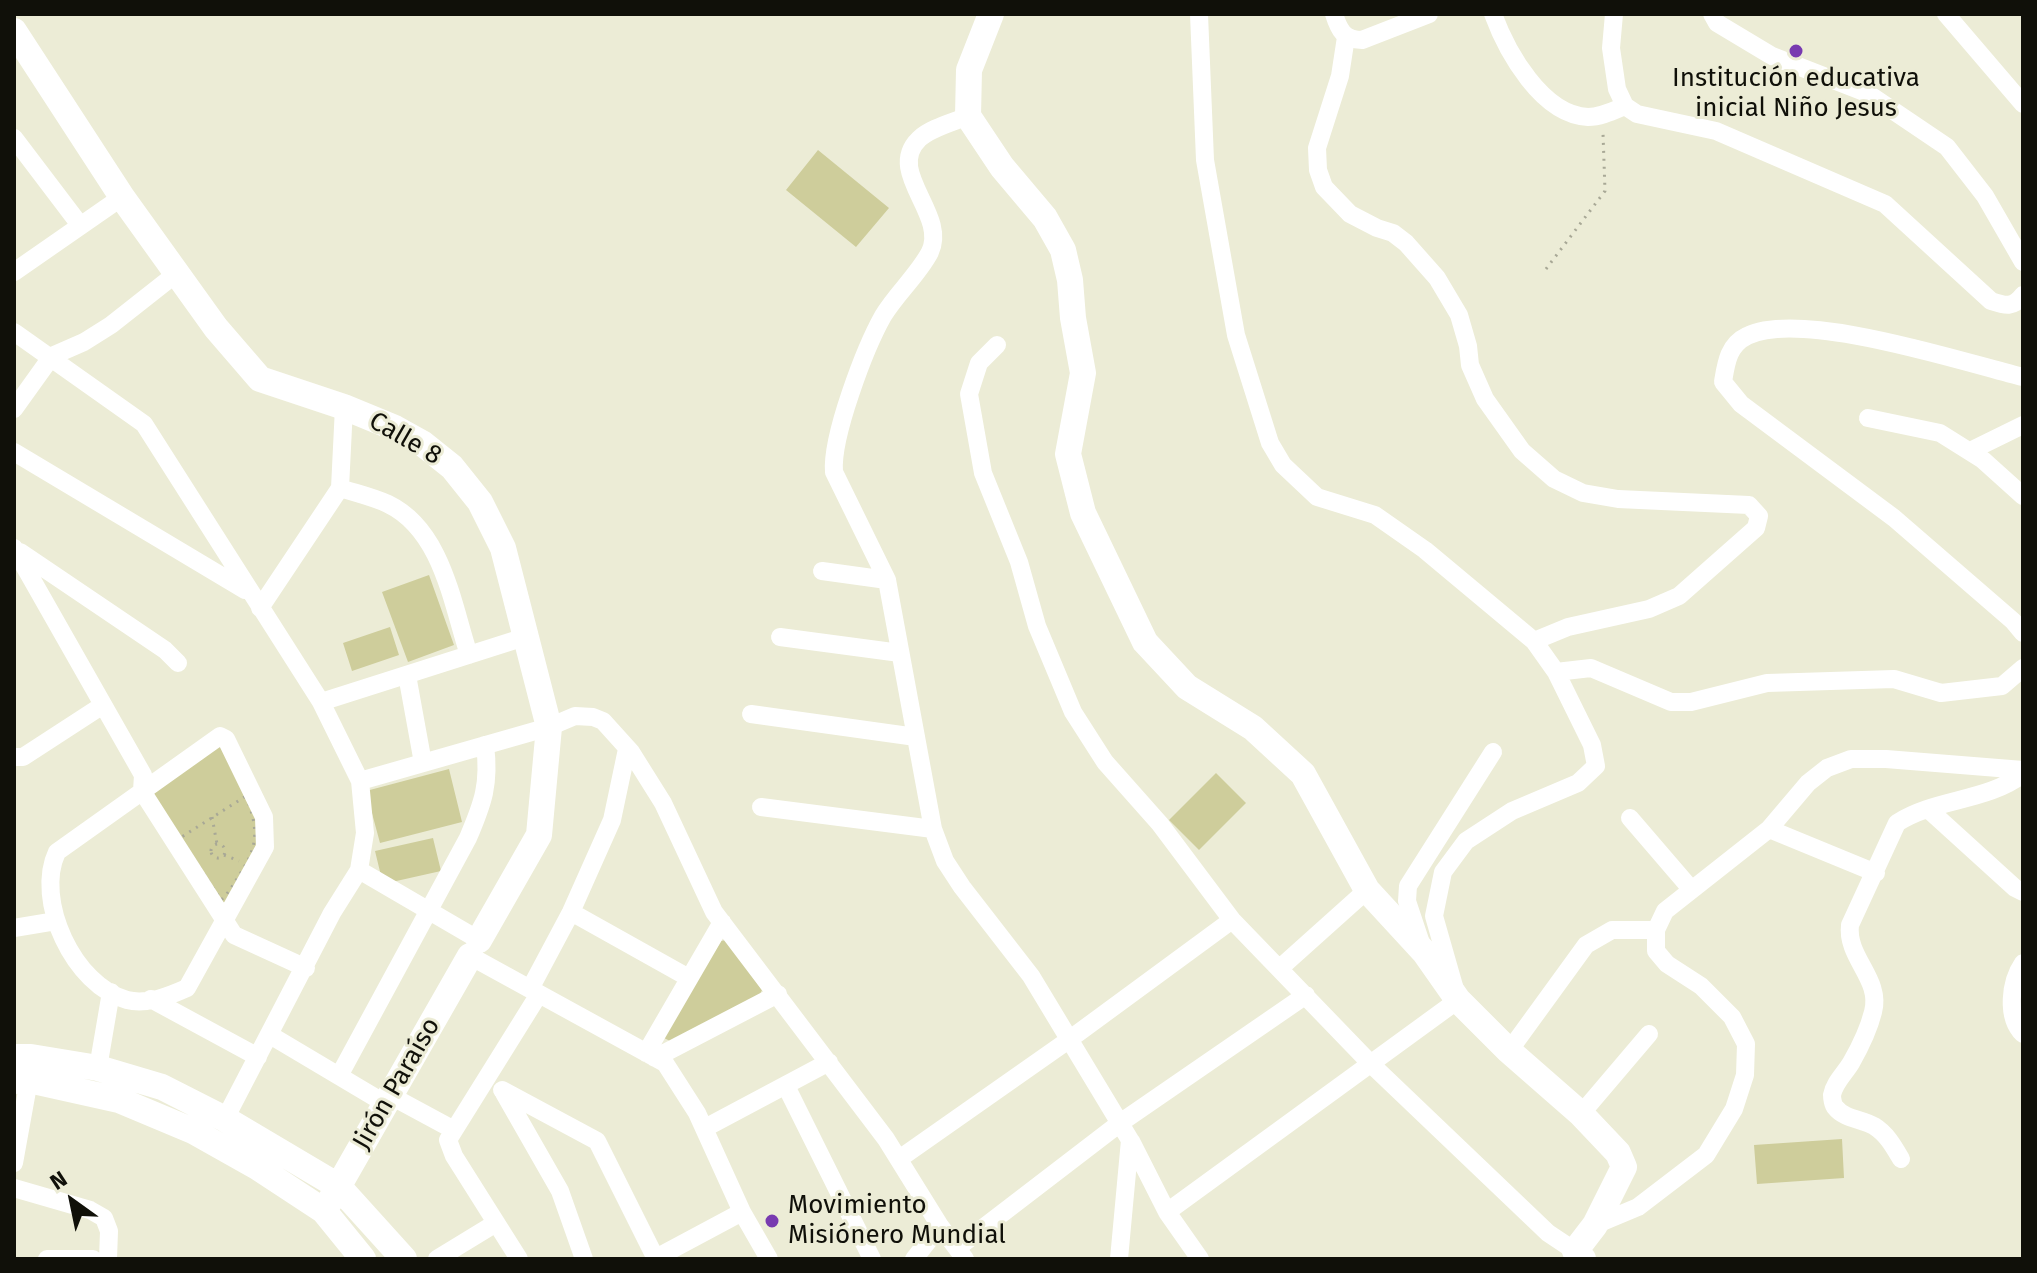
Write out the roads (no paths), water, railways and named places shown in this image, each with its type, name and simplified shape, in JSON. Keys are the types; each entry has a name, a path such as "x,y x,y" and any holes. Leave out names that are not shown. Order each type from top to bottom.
{"street":[{"path":"991,14 969,70 968,116 1002,167 1045,218 1063,250 1083,373 1068,454 1083,513 1145,642 1187,687 1253,728 1303,774 1367,890 1425,953 1458,1000 1509,1051 1581,1114 1618,1153 1624,1167 1579,1255 1548,1233 1372,1065 1232,920 1160,824 1105,762 1073,712 1037,626 1019,562 983,473 969,394 979,363 997,345"},
{"path":"1199,14 1205,160 1236,335 1270,443 1283,465 1317,497 1375,515 1425,550 1534,641 1556,672 1592,745 1596,766 1578,783 1512,811 1466,841 1443,872 1434,916 1458,1000"},
{"path":"1334,14 1341,32 1357,40 1367,39 1429,14"},
{"path":"1493,14 1510,53 1546,97 1569,113 1588,117 1604,115 1625,106"},
{"path":"1614,14 1611,48 1617,89 1625,106 1637,114 1716,131 1885,204 1991,301 2007,307 2017,303 2023,295"},
{"path":"1712,14 1717,23 1772,56 1867,93 1947,147 1985,196 2023,262"},
{"path":"1946,14 2023,104"},
{"name":"Calle 8","path":"14,31 122,197 216,328 260,379 344,407 422,443 452,467 480,502 503,548 549,727 539,835 475,948"},
{"path":"1346,37 1340,76 1317,148 1318,170 1324,187 1350,214 1393,233 1406,243 1437,278 1459,315 1470,365 1485,399 1522,451 1554,479 1583,493 1618,499 1749,505 1759,516 1756,528 1679,596 1649,609 1568,627 1534,641"},
{"path":"968,116 921,137 909,152 914,184 926,205 934,229 930,251 884,316 873,338 833,455 834,472 887,580 933,829 945,861 1031,976 1130,1140 1167,1212 1200,1259"},
{"path":"14,139 80,225"},
{"path":"14,272 122,197"},
{"path":"14,409 52,356 84,342 111,325 177,273"},
{"path":"2023,377 1816,328 1782,328 1746,336 1727,355 1723,382 1741,404 1894,518 2023,633"},
{"path":"14,332 144,424 321,702 360,781 365,833 359,870 332,913 225,1119"},
{"path":"255,601 340,488 344,407"},
{"path":"1868,418 1940,433 1983,460 2023,496"},
{"path":"1970,451 2023,425"},
{"path":"14,452 255,601"},
{"path":"340,488 389,504 417,526 438,559 469,655"},
{"path":"14,548 165,650 178,663"},
{"path":"14,548 143,775 142,791 234,935 306,968"},
{"path":"822,571 887,580"},
{"path":"321,702 525,637"},
{"path":"780,637 900,653"},
{"path":"1556,672 1591,668 1671,702 1691,702 1767,683 1894,679 1941,693 2002,686 2023,668"},
{"path":"407,675 423,763"},
{"path":"14,757 23,757 103,705"},
{"path":"751,714 916,737"},
{"path":"360,781 549,727 575,716 603,721 627,749 663,803 714,912 829,1062 899,1159 961,1254 1120,1123 1306,995"},
{"path":"220,736 226,739 264,817 265,847 187,988 163,999 128,1000 91,982 72,955 56,921 50,867 57,852 142,791 220,736"},
{"path":"339,1076 468,838 485,798 488,771 485,745"},
{"path":"519,1259 454,1156 448,1140 490,1074 534,992 571,912 612,820 627,749"},
{"path":"1425,953 1407,901 1408,886 1493,752"},
{"path":"1595,1225 1638,1207 1706,1155 1734,1109 1745,1075 1746,1044 1732,1017 1701,986 1667,964 1656,951 1656,930 1665,911 1769,829 1808,783 1827,768 1851,759 2023,772"},
{"path":"1901,1159 1892,1143 1874,1126 1834,1107 1831,1097 1852,1062 1874,1012 1875,992 1849,937 1850,925 1897,823 1913,813 2005,788 2023,772"},
{"path":"761,807 933,829"},
{"path":"1928,809 2023,892"},
{"path":"1630,818 1691,889"},
{"path":"1769,829 1876,873"},
{"path":"359,870 428,910 534,992 665,1063 705,1128 742,1212 769,1259"},
{"path":"1280,968 1367,890"},
{"path":"571,912 689,978"},
{"path":"899,1159 1232,920"},
{"path":"14,928 56,921"},
{"path":"651,1056 689,978 722,922"},
{"path":"1509,1051 1586,945 1612,930 1656,930"},
{"name":"Jirón Paraíso","path":"324,1211 475,948"},
{"path":"2023,963 2017,971 2012,1014 2016,1027 2023,1034"},
{"path":"98,1068 111,992"},
{"path":"651,1056 778,994"},
{"path":"151,999 258,1057"},
{"path":"1167,1212 1458,1000"},
{"path":"1581,1114 1649,1034"},
{"path":"270,1035 339,1076 454,1130"},
{"path":"14,1057 98,1068 162,1087 225,1119 338,1186 404,1259"},
{"path":"705,1128 829,1062"},
{"path":"490,1074 515,1108 560,1191 584,1259"},
{"path":"14,1163 22,1080 119,1100 193,1131 257,1167 324,1211 363,1259"},
{"path":"786,1086 872,1259"},
{"path":"502,1090 597,1141 656,1258 742,1212"},
{"path":"1102,1259 1120,1253 1130,1140"},
{"path":"14,1188 90,1210 104,1218 109,1231 108,1259"},
{"path":"437,1259 496,1223"},
{"path":"914,1259 940,1226"},
{"path":"47,1259 93,1259"}],"place":[{"name":"Institución educativa inicial Niño Jesus","path":"1796,51"},
{"name":"Movimiento Misiónero Mundial","path":"772,1221"}]}
